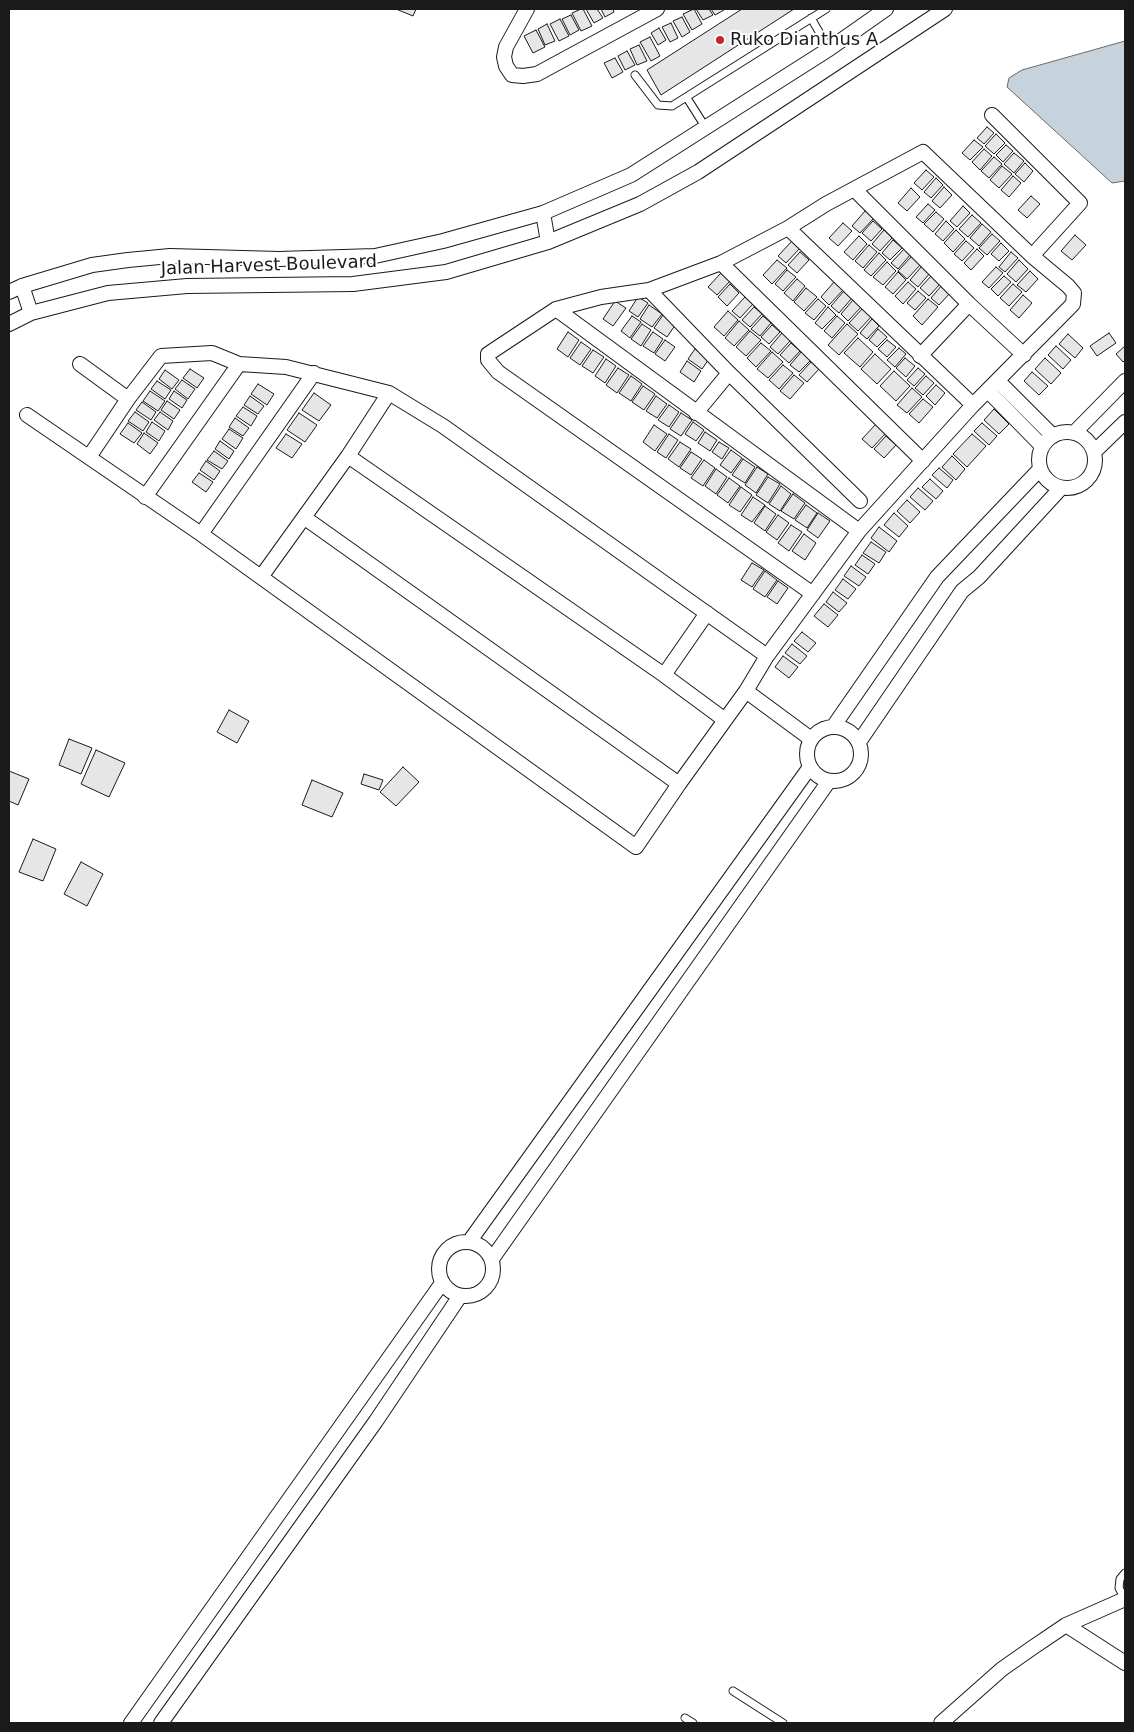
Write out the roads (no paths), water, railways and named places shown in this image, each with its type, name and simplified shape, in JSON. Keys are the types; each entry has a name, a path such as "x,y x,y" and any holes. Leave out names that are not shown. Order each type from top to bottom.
{"street":[{"path":"527,9 506,47 504,57 506,66 512,75 537,74 657,9"},
{"name":"Jalan Harvest Boulevard","path":"9,292 22,286 92,265 128,260 170,256 279,259 375,256 442,241 543,213 631,175 829,49 886,9"},
{"name":"Jalan Harvest Boulevard","path":"9,324 31,313 108,294 187,286 353,284 446,272 548,242 640,204 698,172 945,9"},
{"path":"992,115 1080,203 1032,256"},
{"path":"27,414 201,534 636,847 746,691 767,656 813,594 859,531 972,405 1073,304 1074,297 1068,286 1032,256 923,152 854,189 788,228 721,263 649,290 601,297 556,309 488,354 488,360 498,372 813,594"},
{"path":"854,189 969,304 1024,355"},
{"path":"543,213 548,242"},
{"path":"788,228 972,405"},
{"path":"721,263 923,461"},
{"path":"22,286 31,313"},
{"path":"649,290 729,374 860,501"},
{"path":"920,356 969,304"},
{"path":"556,309 859,531"},
{"path":"89,457 128,399 161,356 212,353 239,364 286,367 390,392 444,426 767,656"},
{"path":"80,364 128,399"},
{"path":"145,497 239,364"},
{"path":"201,534 314,373"},
{"path":"696,413 729,374"},
{"path":"1074,433 1125,381"},
{"path":"993,386 1052,436"},
{"path":"993,386 1042,446"},
{"path":"261,577 305,518 390,392"},
{"path":"1094,452 1125,422"},
{"path":"1063,432 1074,433 1086,440 1094,452 1094,466 1088,479 1076,487 1061,488 1048,481 1040,469 1038,458 1042,446 1052,436 1063,432"},
{"path":"348,456 664,675 725,720"},
{"path":"833,727 937,577 1040,469"},
{"path":"859,742 962,591 979,577 1061,488"},
{"path":"305,518 679,784"},
{"path":"664,675 707,613"},
{"path":"746,691 811,739"},
{"path":"833,727 848,731 859,742 862,757 856,771 844,780 829,781 818,776 810,767 807,748 811,739 821,730 833,727"},
{"path":"469,1242 810,767"},
{"path":"492,1259 829,781"},
{"path":"469,1242 483,1247 492,1259 494,1274 488,1287 475,1295 460,1296 450,1291 442,1282 439,1268 443,1254 454,1244 469,1242"},
{"path":"131,1723 442,1282"},
{"path":"161,1723 376,1421 460,1296"},
{"path":"941,1723 1002,1669 1066,1625 1125,1599"},
{"path":"1066,1625 1125,1663"}],"lane":[{"path":"635,75 658,105 672,106 826,9"},
{"path":"811,18 829,49"},
{"path":"687,98 706,128"},
{"path":"1125,1573 1120,1579 1119,1588 1125,1599"},
{"path":"733,1691 783,1723"},
{"path":"685,1718 693,1723"}],"place":[{"name":"Ruko Dianthus A","path":"720,40"}]}
